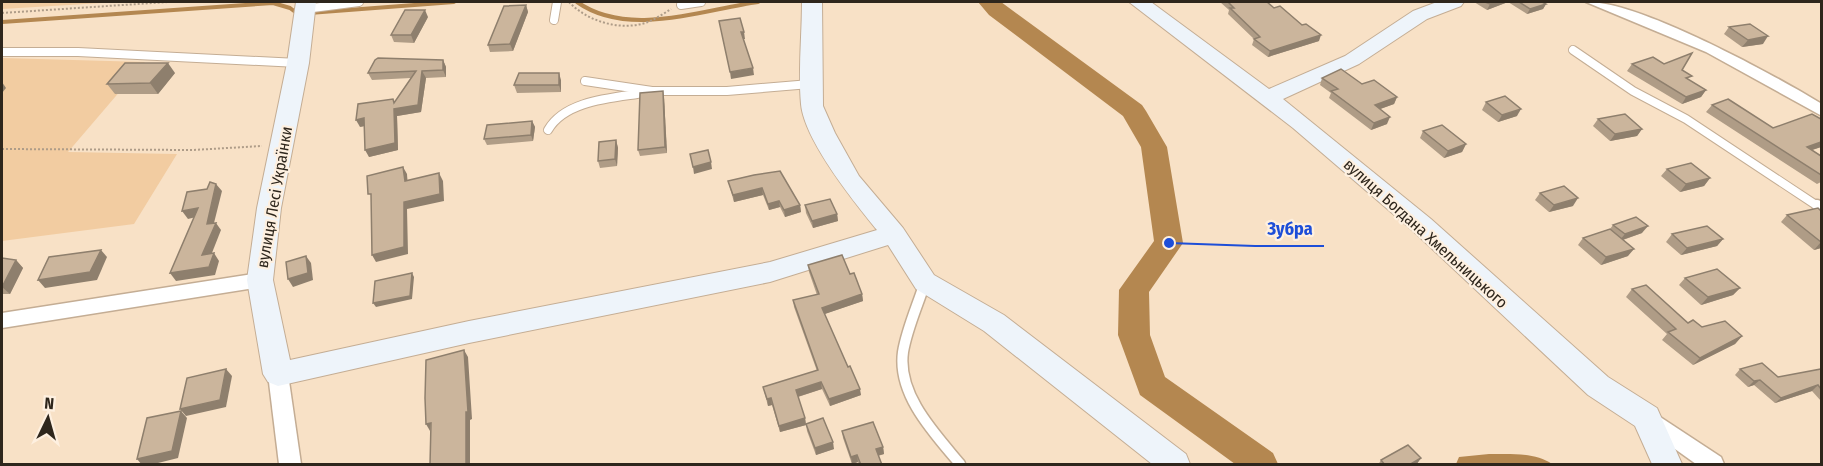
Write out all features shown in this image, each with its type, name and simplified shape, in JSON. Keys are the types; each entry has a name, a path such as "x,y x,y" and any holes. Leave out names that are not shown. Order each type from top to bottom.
{"street":[{"path":"812,2 813,106 823,133 850,181 894,234 925,282 994,323 1175,465"},
{"name":"вулиця Богдана Хмельницького","path":"1139,2 1268,98 1422,225 1598,386 1713,465"},
{"path":"1268,98 1352,60 1420,15 1454,2"},
{"path":"1593,2 1628,12 1700,43 1778,83 1821,111"},
{"name":"вулиця Лесі Українки","path":"290,465 278,374 260,280 269,208 298,63 305,5"},
{"path":"278,374 469,332 770,272 894,234"},
{"path":"2,321 260,280"},
{"path":"1646,417 1666,465"}],"lane":[{"path":"305,5 359,2"},
{"path":"554,20 557,2"},
{"path":"681,5 701,2"},
{"path":"1573,50 1633,92 1686,119 1821,209"},
{"path":"2,52 78,52 298,63"},
{"path":"585,81 652,91 727,91 812,84"},
{"path":"548,130 555,119 571,110 652,91"},
{"path":"925,282 903,355 906,381 918,409 960,465"}],"path":[{"path":"2,13 168,2"},
{"path":"569,2 574,8 600,21 645,23 681,5"},
{"path":"2,149 193,150 282,145"}],"shaded area":[{"path":"2,2 119,2 2,9"},
{"path":"2,58 145,62 68,152 177,154 134,224 2,241"},
{"path":"1489,454 1538,457 1552,464 1456,464 1459,457"}],"building":[{"path":"1228,2 1267,2 1274,8 1280,6 1302,25 1306,24 1321,35 1270,51 1254,39 1260,37 1230,8 1234,8"},
{"path":"1519,2 1542,2 1546,4 1530,9"},
{"path":"526,5 510,44 488,45 504,6"},
{"path":"405,10 425,10 411,35 391,35"},
{"path":"740,18 744,32 741,32 753,68 730,72 719,21"},
{"path":"1750,24 1768,36 1748,40 1729,27"},
{"path":"1692,53 1682,70 1692,76 1686,78 1706,90 1686,97 1632,64 1653,57 1664,64"},
{"path":"378,58 443,60 443,70 422,71 418,105 394,109 395,143 365,150 364,118 356,120 358,104 393,99 394,103 416,71 368,73"},
{"path":"125,63 168,63 150,83 107,84"},
{"path":"1341,69 1362,84 1374,80 1397,97 1375,105 1390,117 1374,123 1331,91 1338,89 1322,78"},
{"path":"519,73 559,73 559,85 514,85"},
{"path":"663,91 665,147 638,150 640,93"},
{"path":"1505,96 1521,109 1502,115 1486,102"},
{"path":"1728,99 1773,128 1812,114 1821,119 1821,142 1807,147 1821,156 1821,175 1712,105"},
{"path":"1625,114 1642,129 1615,134 1598,119"},
{"path":"532,121 531,135 484,139 487,125"},
{"path":"1442,125 1466,144 1448,151 1423,131"},
{"path":"616,140 615,159 598,161 599,142"},
{"path":"708,150 711,162 693,167 690,154"},
{"path":"1691,163 1710,178 1686,184 1667,169"},
{"path":"403,167 405,181 439,173 440,194 404,202 404,247 372,255 371,194 368,194 367,176"},
{"path":"780,171 800,205 784,210 779,201 768,204 762,188 733,195 728,181 754,175"},
{"path":"210,182 216,184 207,224 216,223 202,255 214,253 209,267 170,273 198,208 182,211 187,192 207,189"},
{"path":"1564,186 1578,198 1554,205 1540,193"},
{"path":"830,199 837,214 812,221 805,205"},
{"path":"1818,208 1821,211 1821,242 1787,215"},
{"path":"1636,217 1648,226 1625,234 1613,225"},
{"path":"1707,226 1723,239 1687,248 1672,234"},
{"path":"1610,229 1634,249 1606,257 1583,238"},
{"path":"101,250 90,272 38,280 49,257"},
{"path":"842,255 850,274 854,273 862,294 822,308 860,389 829,399 821,382 796,390 805,418 779,426 771,398 767,399 763,387 818,370 793,300 819,294 808,265"},
{"path":"306,256 308,273 288,279 286,262"},
{"path":"2,258 16,260 2,287"},
{"path":"1717,269 1740,288 1708,297 1685,278"},
{"path":"412,273 410,296 373,303 375,281"},
{"path":"1646,285 1688,323 1693,320 1702,327 1725,321 1742,336 1700,358 1668,332 1676,329 1632,289"},
{"path":"464,350 468,412 466,412 466,465 430,465 431,423 426,424 426,360"},
{"path":"1762,363 1778,377 1821,369 1821,389 1818,385 1781,398 1760,380 1754,381 1740,369"},
{"path":"226,369 220,400 180,409 187,378"},
{"path":"181,411 172,451 137,459 147,418"},
{"path":"823,418 833,442 815,448 806,424"},
{"path":"873,422 883,447 876,449 882,465 861,465 857,455 851,457 842,431"},
{"path":"1408,445 1421,458 1409,465 1385,465 1381,460"}],"waterway":[{"path":"309,13 454,2"},
{"path":"577,2 597,13 642,20 689,15 758,2"},
{"path":"989,2 1133,111 1154,147 1169,243 1134,290 1134,335 1152,385 1261,464"},
{"path":"2,22 273,3 290,8 298,14"}],"place":[{"name":"Зубра","path":"1169,243"}]}
